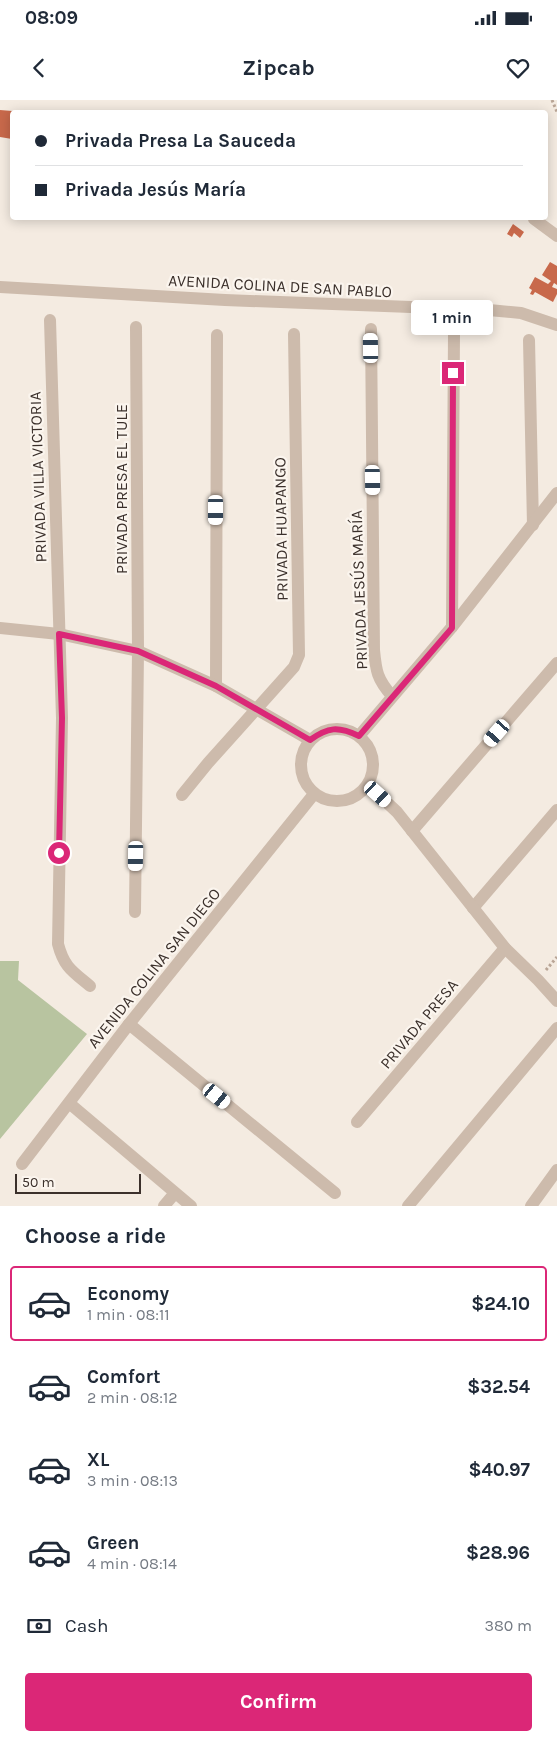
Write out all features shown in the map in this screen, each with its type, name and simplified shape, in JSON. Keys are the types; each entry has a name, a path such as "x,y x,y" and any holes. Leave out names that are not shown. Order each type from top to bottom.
{"street":[{"path":"535,220 557,236"},
{"name":"AVENIDA COLINA DE SAN PABLO","path":"0,287 235,301 489,310 521,313 557,325"},
{"name":"PRIVADA VILLA VICTORIA","path":"50,320 62,718 58,944 62,959 70,970 90,986"},
{"name":"PRIVADA PRESA EL TULE","path":"135,912 138,651 136,327"},
{"name":"PRIVADA JESÚS MARÍA","path":"371,329 375,656 376,670 381,684 392,696"},
{"path":"216,334 216,686"},
{"name":"PRIVADA HUAPANGO","path":"182,795 294,666 299,655 294,334"},
{"path":"452,628 454,334"},
{"path":"529,340 533,525"},
{"path":"359,736 452,628 557,493"},
{"path":"0,628 59,634 138,651 216,686 310,740"},
{"path":"412,831 557,663"},
{"path":"333,728 347,730 359,736 368,746 373,759 373,772 368,785 349,800 337,802 325,800 314,794 306,786 301,775 300,763 302,751 310,740 320,732 333,728"},
{"path":"368,785 397,812 505,948 557,1001"},
{"name":"AVENIDA COLINA SAN DIEGO","path":"22,1164 129,1024 314,794"},
{"path":"473,908 557,810"},
{"name":"PRIVADA PRESA","path":"357,1122 505,948"},
{"path":"129,1024 335,1193"},
{"path":"408,1206 557,1028"},
{"path":"69,1103 191,1206"},
{"path":"531,1206 557,1170"},
{"path":"164,1206 175,1193"}],"path":[{"path":"552,100 557,112"}],"green space":[{"path":"0,961 19,961 18,980 87,1034 0,1139"}],"building":[{"path":"0,110 10,111 10,139 0,137"},
{"path":"513,224 524,232 520,238 514,233 512,237 507,234"},
{"path":"550,262 557,266 557,285 554,283 552,287 557,289 557,294 553,302 535,292 533,295 530,294 532,290 529,288 535,277 548,284 551,281 542,275"}],"route":[{"path":"59,853 62,718 59,634 138,651 216,686 310,740 320,732 333,728 347,730 359,736 452,628 453,373"}]}
